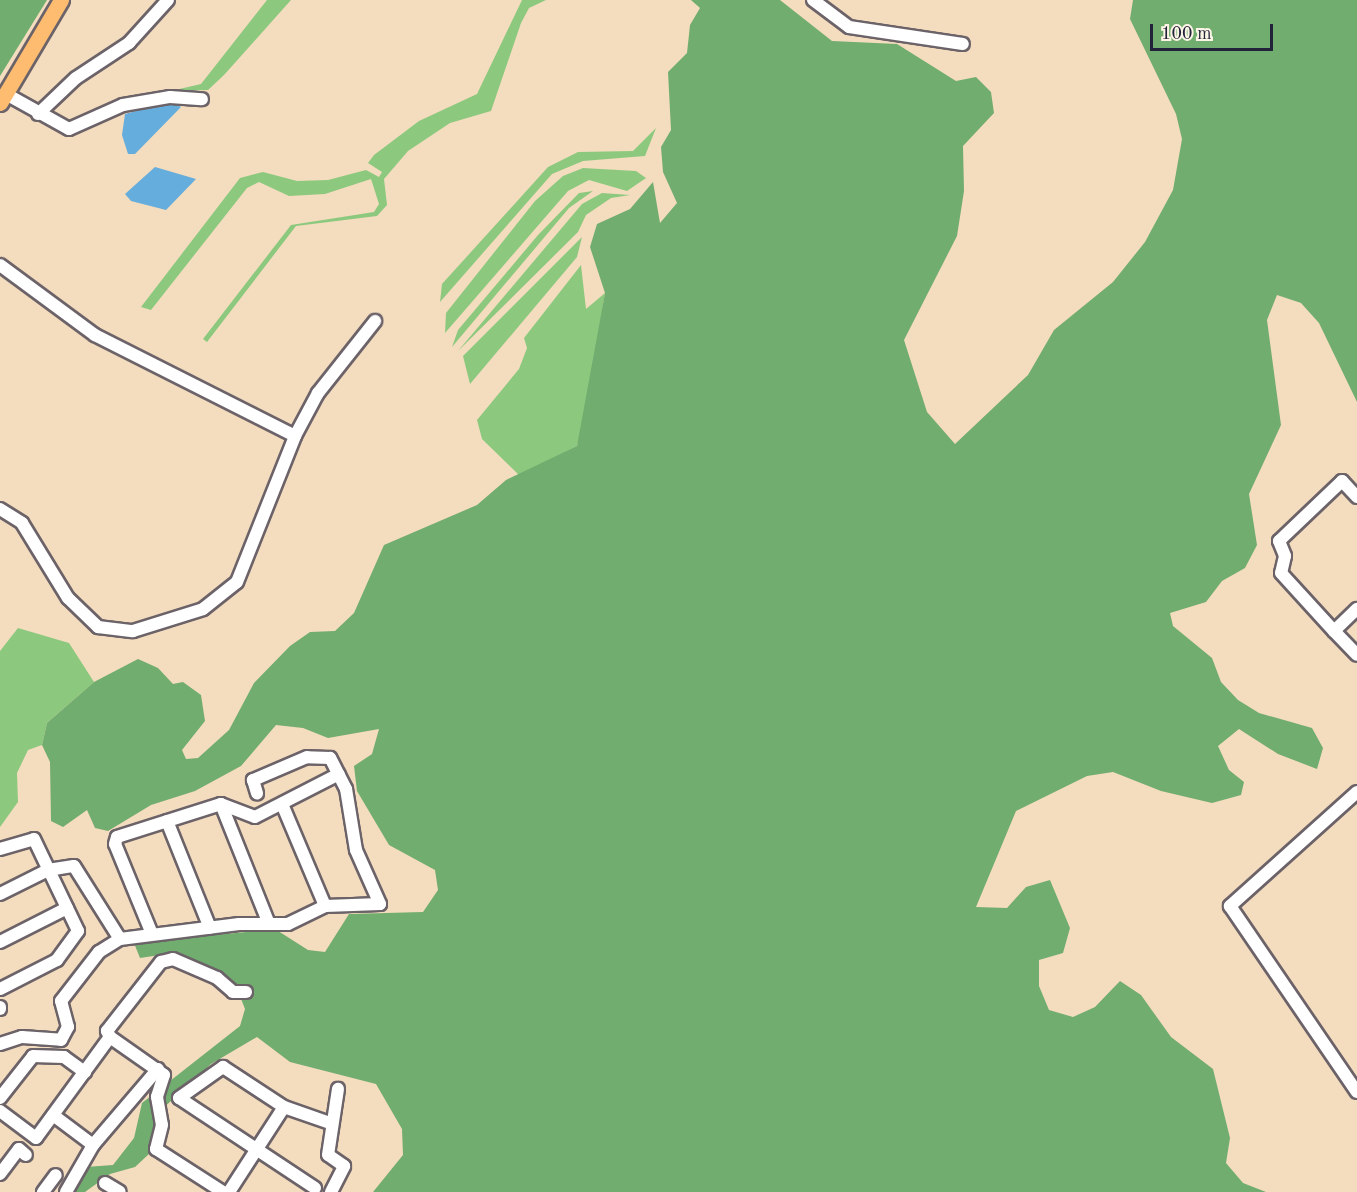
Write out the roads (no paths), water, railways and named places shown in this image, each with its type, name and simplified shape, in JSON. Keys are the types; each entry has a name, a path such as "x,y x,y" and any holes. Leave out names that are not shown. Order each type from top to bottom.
{"main road":[{"path":"3,98 61,0"}],"street":[{"path":"38,114 76,78 129,44 168,0"},
{"path":"813,0 849,27 963,44"},
{"path":"3,98 75,129 123,105 170,97 202,99"},
{"path":"0,266 95,335 295,436"},
{"path":"0,509 32,536 85,618 114,631 133,631 203,609 237,582 295,436 324,384 375,321"},
{"path":"1357,497 1342,481 1279,541 1285,556 1281,573 1357,655"},
{"path":"1334,631 1357,609"},
{"path":"0,1044 22,1037 61,1040 68,1027 61,1001 99,952 120,939 210,928 288,924 325,906 380,904 356,850 339,774 330,758 306,757 253,780 257,793"},
{"path":"152,934 115,844 117,837 220,804 255,817 339,774"},
{"path":"1357,792 1230,906 1357,1092"},
{"path":"220,804 269,924"},
{"path":"282,804 325,906"},
{"path":"167,821 210,928"},
{"path":"0,849 34,839 78,931 57,960 0,989"},
{"path":"0,894 48,870 74,866 120,939"},
{"path":"0,942 68,908"},
{"path":"223,1192 156,1149 162,1125 157,1096 164,1075 110,1037 107,1031 161,962 173,959 217,978 233,992 246,992"},
{"path":"0,1112 40,1142 53,1115 110,1037"},
{"path":"0,1098 33,1056 64,1057 85,1072"},
{"path":"315,1188 179,1098 182,1093 223,1067 284,1107 330,1123"},
{"path":"66,1192 93,1145 158,1069"},
{"path":"331,1192 344,1166 328,1155 330,1123 338,1089"},
{"path":"229,1192 284,1107"},
{"path":"53,1115 93,1145"},
{"path":"0,1174 19,1149 26,1155"},
{"path":"43,1192 56,1175"},
{"path":"105,1182 120,1192"}],"water":[{"path":"171,101 181,107 135,154 128,154 122,135 125,114"},
{"path":"155,167 196,179 166,210 131,201 125,194"}]}
